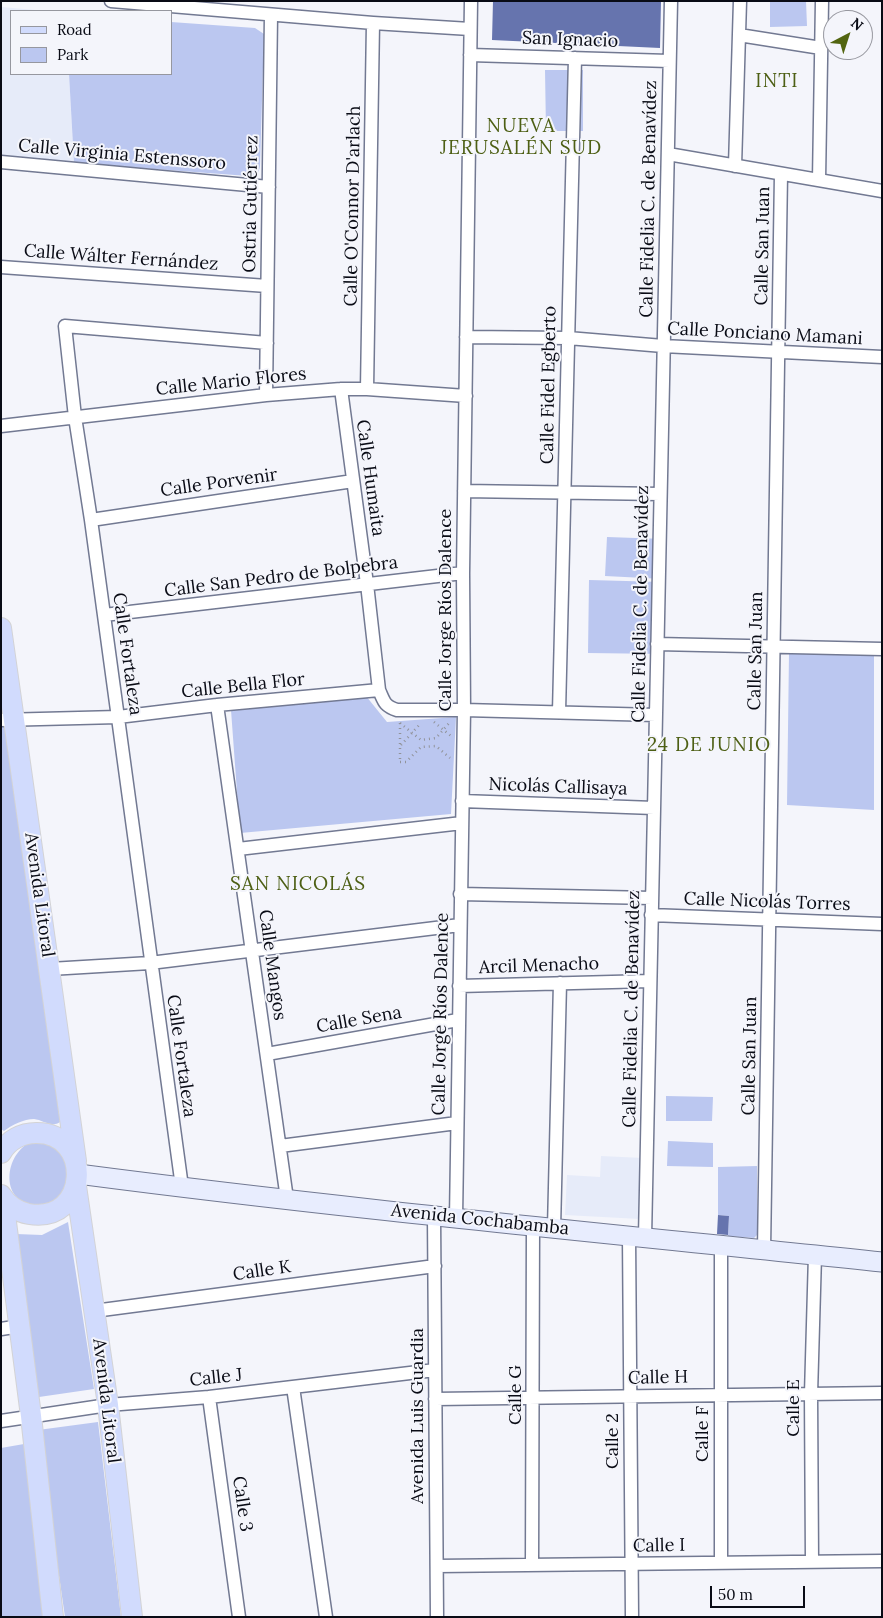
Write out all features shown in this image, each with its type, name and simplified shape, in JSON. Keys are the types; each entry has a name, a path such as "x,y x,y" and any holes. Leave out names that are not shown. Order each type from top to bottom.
{"main road":[{"name":"Avenida Litoral","path":"1,628 8,721 50,969 108,1405 132,1617"},
{"path":"1,1153 11,1142 20,1136 30,1133 51,1135 70,1149 77,1174 70,1198 61,1207 50,1213 37,1216 24,1214 12,1208 2,1197"},
{"name":"Avenida Cochabamba","path":"77,1174 434,1216 882,1262"},
{"path":"2,1197 10,1328 31,1416 53,1617"}],"street":[{"path":"111,1 373,23 470,29"},
{"name":"Calle Jorge Ríos Dalence","path":"456,1218 464,710 463,573 471,1"},
{"name":"Calle Fidelia C. de Benavídez","path":"637,1236 652,915 671,1"},
{"path":"735,166 740,1"},
{"path":"819,180 822,1"},
{"name":"Ostria Gutiérrez","path":"266,395 271,15"},
{"name":"Calle O'Connor D'arlach","path":"367,389 373,23"},
{"path":"739,34 821,48"},
{"name":"San Ignacio","path":"470,55 669,61"},
{"name":"Calle Fidel Egberto","path":"558,712 575,58"},
{"path":"668,154 882,192"},
{"name":"Calle Virginia Estenssoro","path":"1,162 269,187"},
{"name":"Calle San Juan","path":"764,1250 782,174"},
{"name":"Calle Wálter Fernández","path":"1,267 267,286"},
{"name":"Calle Fortaleza","path":"182,1187 91,520 75,417 65,326 266,343"},
{"name":"Calle Ponciano Mamani","path":"466,338 568,338 663,346 882,357"},
{"name":"Calle Mario Flores","path":"1,426 266,395 341,389 466,396"},
{"name":"Calle Humaita","path":"341,389 380,690"},
{"name":"Calle Porvenir","path":"91,520 353,481"},
{"path":"464,491 660,494"},
{"name":"Calle San Pedro de Bolpebra","path":"104,615 463,573"},
{"path":"657,644 882,649"},
{"path":"380,690 384,703 389,708 397,710 656,715"},
{"name":"Calle Bella Flor","path":"8,721 118,717 217,705 380,690"},
{"name":"Calle Mangos","path":"217,705 287,1199"},
{"name":"Nicolás Callisaya","path":"462,801 654,808"},
{"path":"238,849 462,823"},
{"path":"460,894 652,898"},
{"name":"Calle Nicolás Torres","path":"652,915 882,924"},
{"path":"50,969 150,963 460,925"},
{"name":"Arcil Menacho","path":"459,986 650,981"},
{"path":"554,1228 560,983"},
{"name":"Calle Sena","path":"266,1054 458,1020"},
{"path":"280,1146 457,1123"},
{"name":"Avenida Luis Guardia","path":"434,1216 437,1617"},
{"name":"Calle G","path":"532,1565 533,1226"},
{"name":"Calle 2","path":"632,1617 630,1396 637,1236"},
{"name":"Calle F","path":"721,1245 721,1563"},
{"name":"Calle E","path":"812,1562 811,1394 815,1255"},
{"name":"Calle K","path":"94,1311 434,1266"},
{"name":"Calle J","path":"1,1421 108,1405 209,1397 435,1370"},
{"path":"293,1387 326,1617"},
{"name":"Calle H","path":"435,1399 882,1393"},
{"name":"Calle 3","path":"209,1397 239,1617"},
{"name":"Calle I","path":"437,1566 882,1562"}],"path":[{"path":"436,746 436,738 453,718"},
{"path":"430,720 454,739"},
{"path":"400,746 423,721"},
{"path":"421,747 421,740 400,723 400,763 406,762 421,747 436,746 452,760"},
{"path":"421,740 436,738"}],"shaded area":[{"path":"1,7 36,10 10,10 10,75 69,75 74,163 1,157"},
{"path":"601,1156 643,1158 640,1219 565,1215 567,1175 600,1177"}],"green space":[{"path":"770,1 806,1 807,26 770,27"},
{"path":"172,22 255,28 264,34 260,166 258,173 248,176 74,163 69,75 172,75"},
{"path":"545,70 583,70 583,131 546,131"},
{"path":"607,537 665,539 664,579 605,576"},
{"path":"589,580 663,582 663,654 588,653"},
{"path":"789,653 874,654 874,810 787,805"},
{"path":"366,696 387,722 456,717 451,814 240,833 231,710"},
{"path":"1,727 7,727 60,1122 51,1124 30,1119 4,1131 1,1129"},
{"path":"666,1096 713,1097 712,1121 666,1121"},
{"path":"668,1141 713,1143 713,1167 667,1166"},
{"path":"30,1142 51,1144 66,1158 67,1188 53,1202 29,1204 19,1199 13,1192 10,1182 10,1171 20,1150"},
{"path":"757,1166 757,1235 754,1238 728,1236 729,1216 718,1215 718,1167"},
{"path":"68,1222 94,1389 39,1397 16,1234 42,1235"},
{"path":"98,1422 121,1617 65,1617 38,1430"},
{"path":"24,1444 48,1617 1,1617 1,1448"}],"building":[{"path":"493,1 661,1 660,48 492,40"},
{"path":"718,1215 729,1216 728,1235 717,1234"}],"district":[{"name":"INTI","path":"777,82"},
{"name":"NUEVA JERUSALÉN SUD","path":"521,138"},
{"name":"24 DE JUNIO","path":"709,746"},
{"name":"SAN NICOLÁS","path":"298,885"}]}
